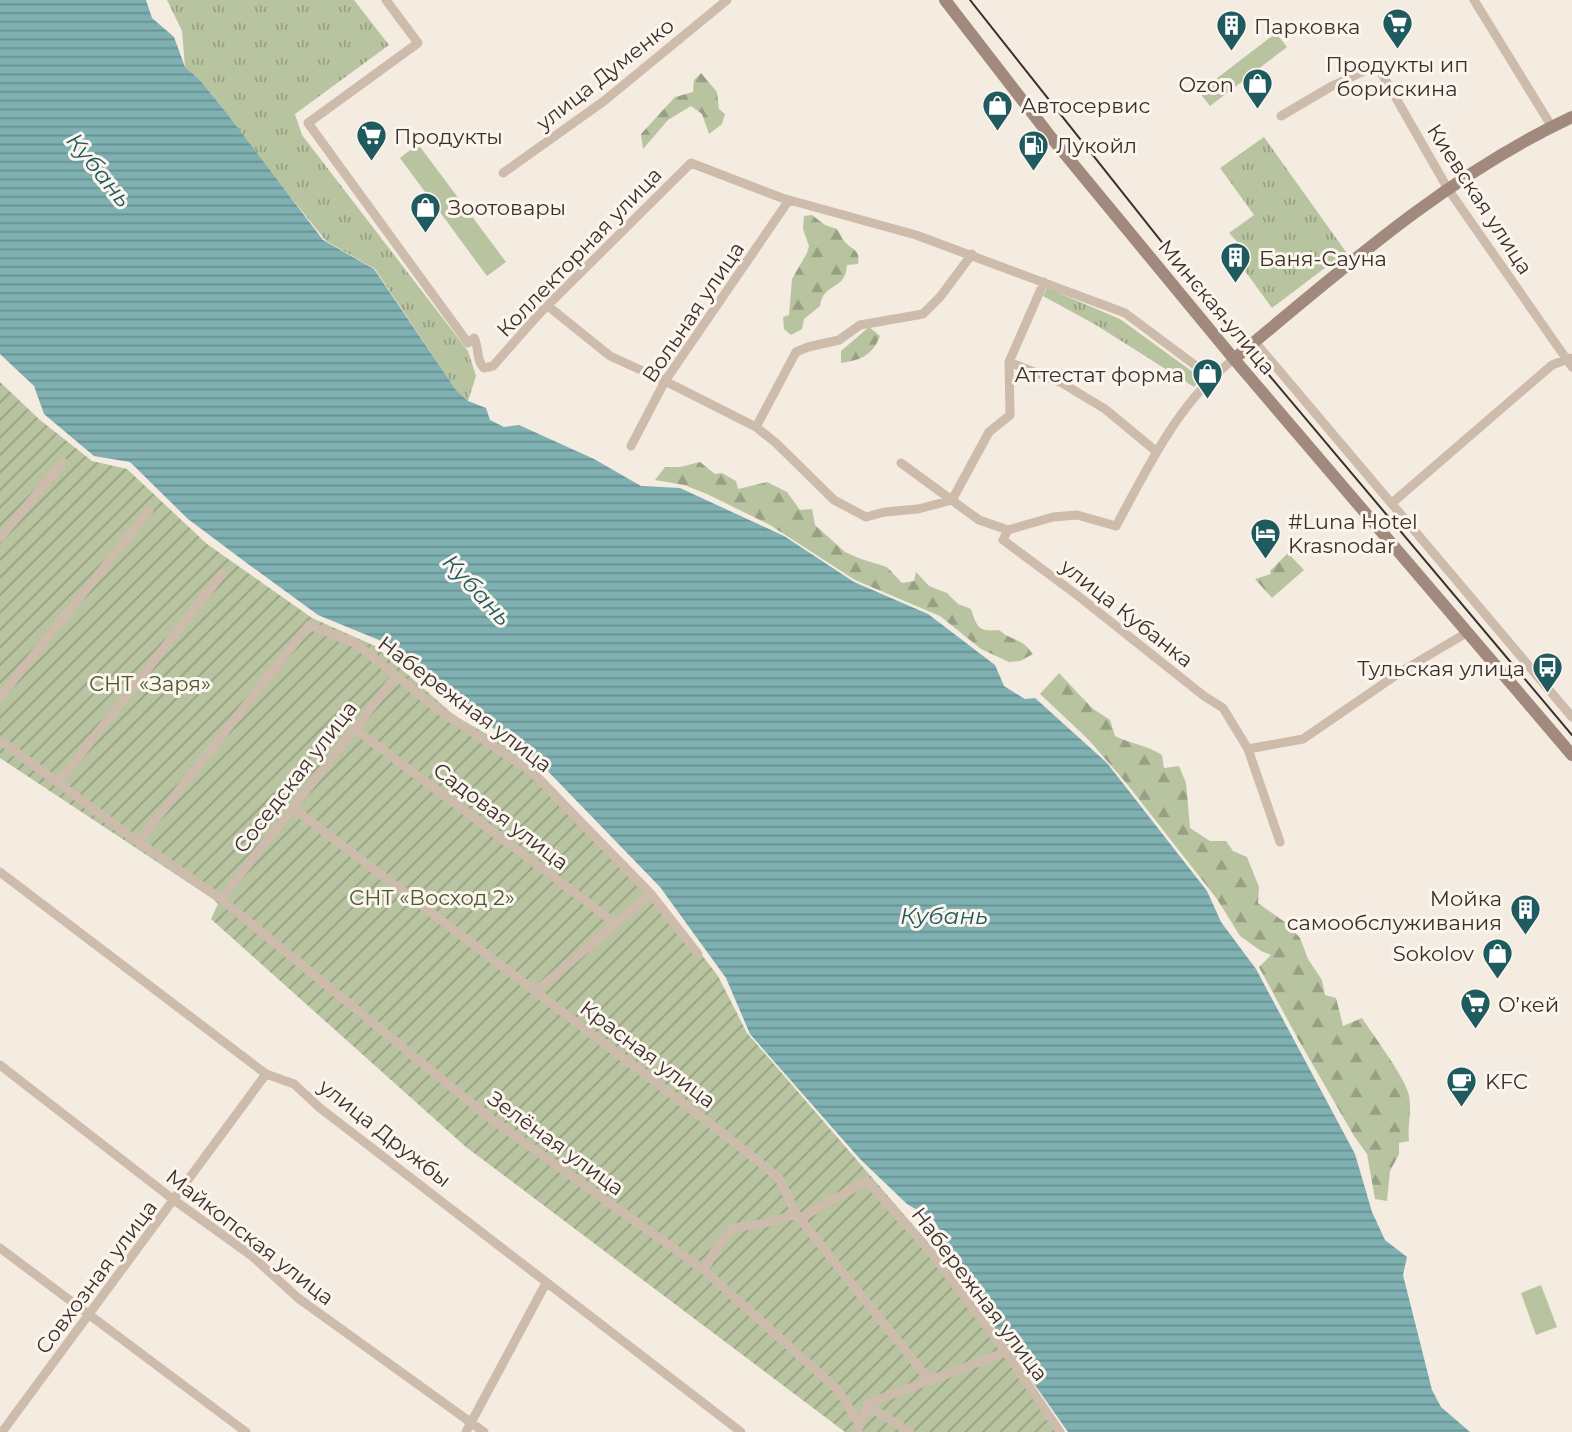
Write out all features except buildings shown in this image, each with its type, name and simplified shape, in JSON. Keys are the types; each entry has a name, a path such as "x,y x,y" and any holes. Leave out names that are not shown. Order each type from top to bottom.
{"main road":[{"name":"Минская улица","path":"945,0 1050,136 1234,359 1572,755"},
{"path":"1234,359 1346,265 1448,189 1572,117"}],"street":[{"name":"Коллекторная улица","path":"386,0 418,43 308,123 468,343 474,338 484,368 493,366 548,306 691,163 789,200"},
{"name":"улица Думенко","path":"503,173 604,101 727,0"},
{"path":"1474,0 1552,127"},
{"name":"Киевская улица","path":"1281,116 1332,86 1375,66 1448,189 1571,361"},
{"path":"789,200 916,235 1125,313 1211,377"},
{"name":"Вольная улица","path":"631,446 665,381 789,200"},
{"path":"756,427 796,352 839,340 860,325 923,314 940,297 972,254"},
{"path":"548,306 610,356 756,427 834,499 866,517 918,509 952,500 989,432 1010,415 1009,362 1044,282"},
{"name":"Минская улица","path":"1255,342 1572,717"},
{"path":"901,463 979,520 1009,530 1054,517 1077,515 1116,526 1175,422 1211,377 1234,359"},
{"path":"1392,503 1552,365 1571,361"},
{"path":"1009,362 1062,383 1105,410 1157,452"},
{"path":"0,538 63,462"},
{"path":"0,697 149,511"},
{"name":"улица Кубанка","path":"1009,530 1003,540 1223,708 1248,749 1280,842"},
{"path":"58,783 222,575"},
{"name":"Набережная улица","path":"138,842 309,625 355,643 439,710 532,772 651,894 698,954"},
{"path":"1248,749 1303,739 1402,671 1468,632"},
{"name":"Соседская улица","path":"221,899 395,677"},
{"name":"Садовая улица","path":"355,729 615,923"},
{"name":"Зелёная улица","path":"0,740 138,842 221,899 487,1116 704,1270 838,1390 858,1428"},
{"name":"Красная улица","path":"293,808 779,1178 798,1216 929,1380"},
{"name":"улица Дружбы","path":"0,872 266,1074 294,1084 320,1108 741,1432"},
{"path":"536,991 651,894"},
{"name":"Майкопская улица","path":"0,1065 174,1200 252,1256 298,1298 484,1432"},
{"name":"Совхозная улица","path":"2,1432 266,1074"},
{"name":"Набережная улица","path":"798,1216 867,1181 929,1250 1006,1352 1060,1432"},
{"path":"704,1270 717,1247 733,1228 798,1216"},
{"path":"0,1248 246,1432"},
{"path":"466,1432 546,1283"},
{"path":"858,1428 869,1403 1006,1352"},
{"path":"858,1428 867,1411 874,1410 910,1432"}],"green space":[{"path":"167,0 354,0 389,45 295,114 302,135 468,351 476,376 468,401 456,390 375,269 326,241 225,111 199,79 185,67 182,31"},
{"path":"1276,33 1287,47 1210,106 1199,92"},
{"path":"701,73 717,92 719,109 725,114 722,124 709,134 702,114 691,106 668,120 643,149 641,134 675,97 693,92 694,80"},
{"path":"1264,137 1346,252 1272,308 1234,256 1243,248 1229,233 1254,215 1220,168"},
{"path":"418,144 506,262 487,276 400,158"},
{"path":"812,215 825,225 837,229 846,243 858,254 858,264 847,265 843,279 825,293 820,306 804,319 802,329 791,335 784,329 783,317 789,315 792,279 809,246 803,229 804,216"},
{"path":"1047,288 1120,319 1201,378 1194,387 1096,325 1043,296"},
{"path":"869,327 880,336 873,348 860,358 841,363 841,351"},
{"name":"СНТ «Восход 2»","path":"0,382 40,420 92,461 127,469 207,544 312,618 375,646 455,716 499,741 537,770 656,895 718,976 747,1033 932,1247 1065,1432 845,1432 466,1147 211,919 218,904 213,899 0,758"},
{"path":"700,462 715,474 722,473 736,481 738,489 767,482 787,492 800,510 812,509 815,525 845,552 887,567 902,583 914,581 916,572 929,586 947,593 958,604 971,609 979,627 999,630 1021,642 1033,654 1020,661 1009,662 981,649 940,616 855,580 770,525 684,485 655,480 665,467 680,467"},
{"path":"1288,553 1304,570 1272,598 1255,579 1271,574 1270,571"},
{"path":"1059,673 1092,708 1110,720 1115,736 1162,755 1164,768 1179,766 1186,783 1190,828 1210,841 1226,841 1233,851 1247,857 1259,887 1258,903 1286,923 1300,938 1308,959 1322,980 1325,995 1336,998 1343,1026 1362,1018 1394,1066 1408,1092 1409,1141 1399,1143 1399,1154 1390,1171 1387,1201 1375,1199 1367,1154 1354,1136 1259,967 1271,955 1240,936 1217,899 1127,784 1088,739 1040,694"},
{"path":"1541,1285 1557,1327 1536,1335 1521,1293"}],"water":[{"name":"Кубань","path":"0,0 146,0 152,18 174,37 185,67 199,79 225,111 323,240 374,269 456,390 468,401 486,408 490,420 504,427 519,425 594,459 641,486 680,488 784,536 854,582 928,614 995,665 1004,686 1025,699 1035,698 1107,763 1207,891 1221,922 1256,969 1355,1154 1372,1212 1385,1240 1407,1257 1403,1275 1432,1390 1441,1407 1470,1432 1068,1432 985,1314 934,1220 907,1204 860,1159 750,1034 726,978 660,887 538,761 379,640 318,615 248,564 188,519 130,462 94,456 44,414 34,386 0,354"}],"tram line":[{"path":"970,0 1237,337 1572,735"}],"place":[{"name":"Продукты ип борискина","path":"1397,51"},
{"name":"Парковка","path":"1231,53"},
{"name":"Ozon","path":"1257,111"},
{"name":"Автосервис","path":"998,132"},
{"name":"Продукты","path":"371,163"},
{"name":"Лукойл","path":"1033,172"},
{"name":"Зоотовары","path":"425,234"},
{"name":"Баня-Сауна","path":"1236,285"},
{"name":"Аттестат форма","path":"1207,401"},
{"name":"#Luna Hotel Krasnodar","path":"1265,560"},
{"name":"Тульская улица","path":"1548,695"},
{"name":"Мойка самообслуживания","path":"1525,937"},
{"name":"Sokolov","path":"1497,980"},
{"name":"О’кей","path":"1475,1031"},
{"name":"KFC","path":"1462,1108"}],"park label":[{"name":"СНТ «Заря»","path":"150,683"}]}
